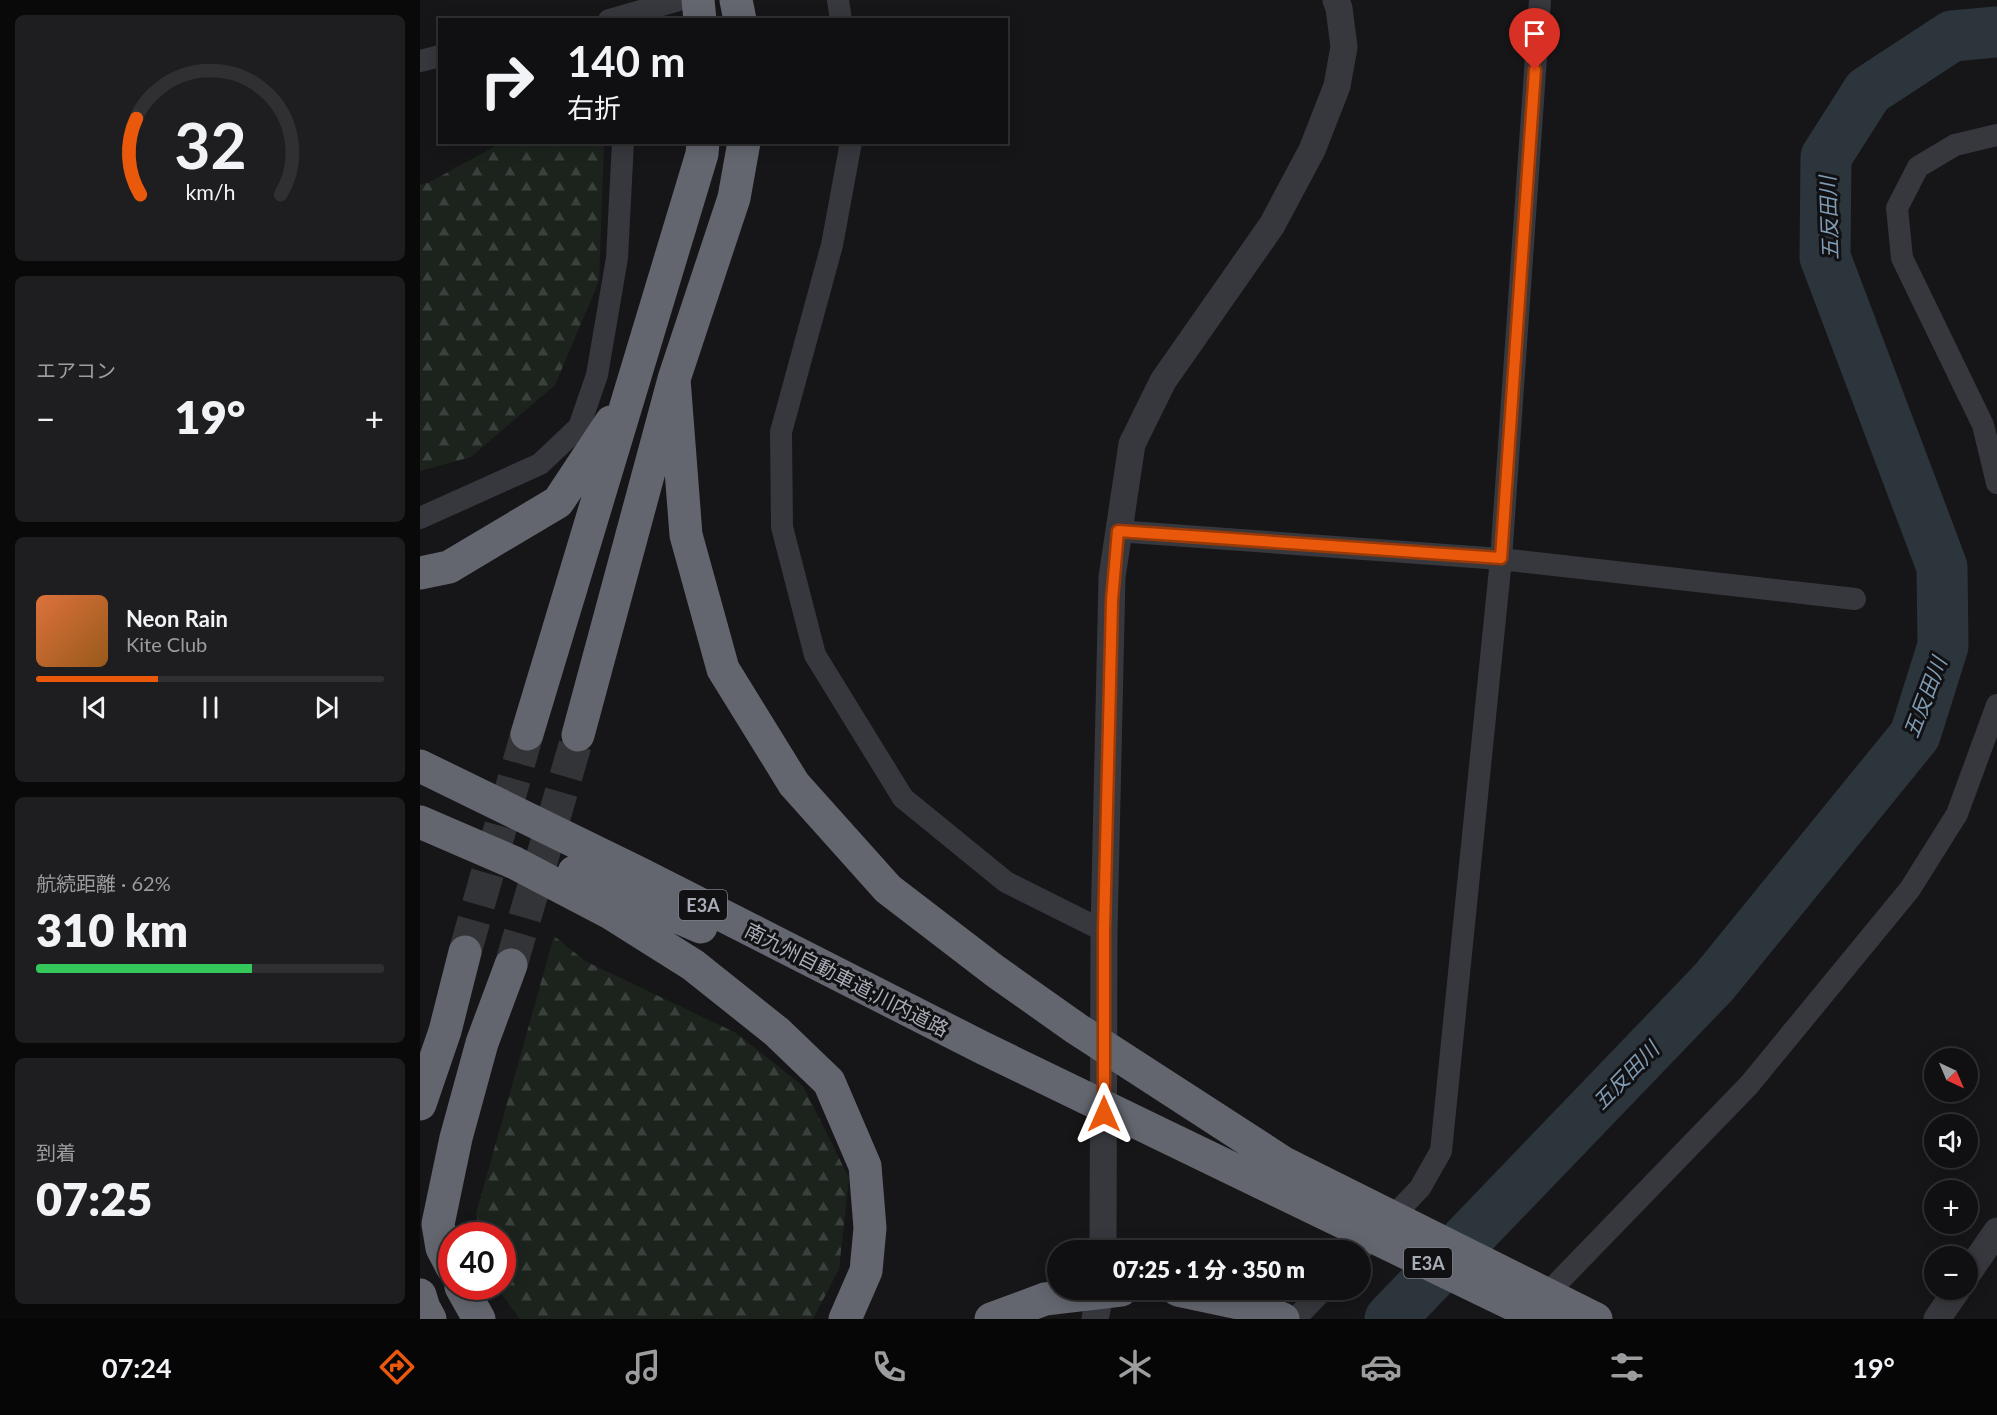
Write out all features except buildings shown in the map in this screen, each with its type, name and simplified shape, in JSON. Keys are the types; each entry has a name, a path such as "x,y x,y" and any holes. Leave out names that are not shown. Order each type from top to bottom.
{"highway":[{"path":"736,0 740,18"},
{"path":"527,734 702,154 703,144"},
{"path":"578,735 674,379 734,198 744,144"},
{"path":"674,379 686,535 723,669 794,784 888,889 995,971 1077,1029 1284,1163 1596,1319"},
{"path":"420,573 449,567 558,502 613,419 633,384"},
{"name":"南九州自動車道;川内道路","path":"420,766 639,873 983,1048 1543,1319"},
{"name":"南九州自動車道;川内道路","path":"420,806 983,1048"},
{"path":"420,822 515,863 612,914 683,959 777,1032 829,1082 865,1167 870,1228 866,1271 845,1319"},
{"path":"420,1104 445,1031 465,952"},
{"path":"438,1222 456,1138 482,1042 511,965"},
{"path":"420,1295 430,1319"},
{"path":"991,1319 1047,1299"},
{"path":"468,1300 478,1319"},
{"path":"1225,1300 1248,1305 1283,1319"}],"street":[{"path":"838,0 841,18"},
{"path":"1103,1240 1104,931 1112,577 1132,444 1163,381 1272,225 1312,150 1337,86 1344,47 1336,0"},
{"path":"1370,1240 1420,1188 1441,1151 1501,558 1540,0"},
{"path":"617,14 691,7"},
{"path":"420,61 438,56"},
{"path":"1997,135 1955,145 1918,167 1897,208 1902,258 1983,425 1997,483"},
{"path":"420,518 540,464 579,427 597,375 617,258 623,144"},
{"path":"851,144 832,245 781,432 782,527 815,656 903,798 1006,882 1104,931"},
{"path":"1118,531 1501,558 1855,599"},
{"path":"1522,1319 1749,1085 1910,889 1957,814 1997,705"},
{"path":"1978,1259 1997,1231"},
{"path":"1095,1319 1099,1300"},
{"path":"1295,1319 1313,1300"},
{"path":"1937,1319 1950,1300"}],"green space":[{"path":"499,144 604,144 599,281 555,385 471,457 420,471 420,184 428,183"},
{"path":"554,936 585,961 736,1033 803,1086 849,1178 839,1269 813,1319 520,1319 506,1300 516,1300 516,1222 479,1222 476,1214"}],"waterway":[{"name":"五反田川","path":"1390,1319 1714,982 1915,735 1943,646 1942,567 1825,257 1826,157 1868,91 1952,36 1997,32"}],"tunnel":[{"path":"465,952 527,734"},
{"path":"511,965 578,735"}],"route":[{"path":"1104,1114 1104,931 1112,577 1118,531 1501,558 1535,70"}]}
